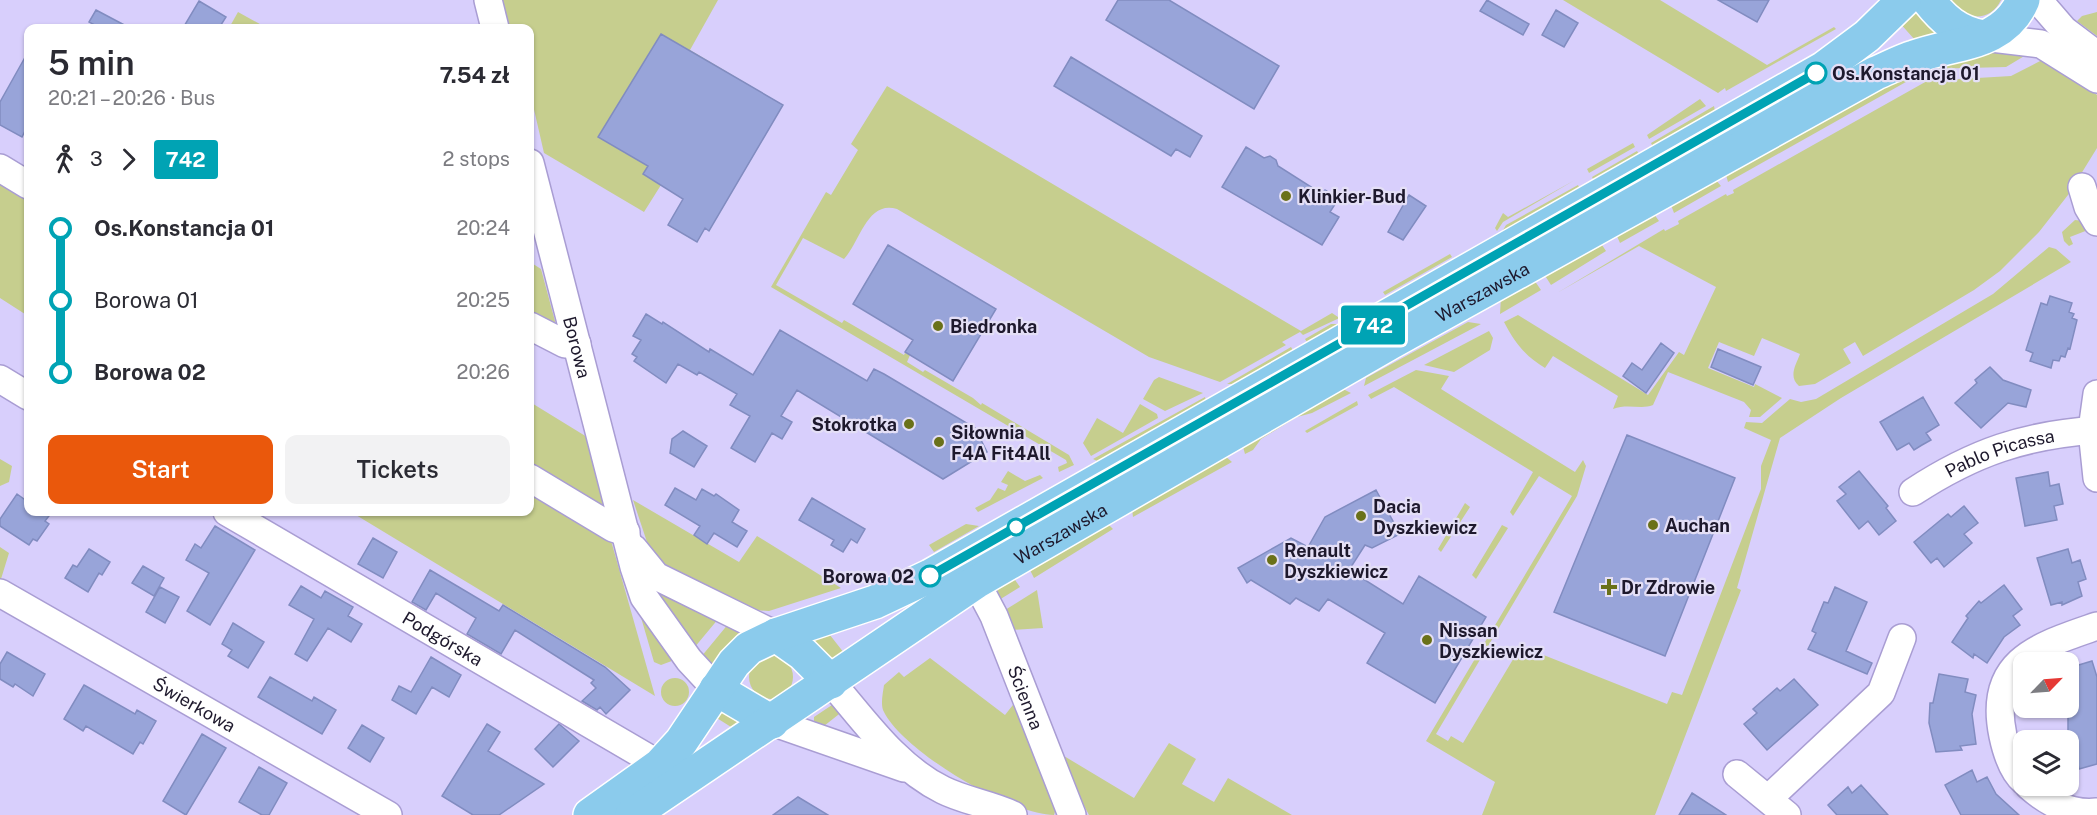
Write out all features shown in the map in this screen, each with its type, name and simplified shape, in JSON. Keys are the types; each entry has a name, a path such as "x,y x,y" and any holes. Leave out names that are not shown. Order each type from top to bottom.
{"main road":[{"name":"Warszawska","path":"716,689 741,655 749,648 776,635 875,602 940,571 1815,74 1860,42 1904,0"},
{"path":"1928,0 1953,27 1983,37 2009,24 2024,0"},
{"name":"Warszawska","path":"772,722 976,582 1390,343 1876,73 1915,56 1983,37"},
{"path":"776,635 802,654 831,682"},
{"path":"590,815 660,765 681,742 716,689 772,722 632,815"}],"street":[{"path":"488,0 494,24"},
{"path":"2038,0 2064,30 2097,54"},
{"name":"Warszawska","path":"1983,37 2041,44 2097,79"},
{"path":"0,168 24,183"},
{"name":"Borowa","path":"534,178 644,597 689,660 716,689"},
{"path":"2097,199 2082,187 2088,207 2097,222"},
{"path":"534,328 557,341 577,344"},
{"path":"0,379 24,394"},
{"path":"2097,394 2095,430 2097,478"},
{"name":"Pablo Picassa","path":"1913,492 1944,471 2018,441 2055,433 2095,430"},
{"path":"534,480 613,528 626,532"},
{"name":"Podgórska","path":"234,516 660,765"},
{"name":"Borowa","path":"626,532 640,559 656,576 776,635"},
{"name":"Ścienna","path":"976,582 994,616 1072,815"},
{"name":"Świerkowa","path":"0,593 388,815"},
{"path":"2013,760 2006,747 2000,719 2001,694 2017,663 2039,646 2097,626"},
{"path":"1737,774 1778,806 1881,693 1902,638"},
{"path":"831,682 889,749 917,773 944,790 991,805 1013,815"},
{"path":"772,722 816,735 917,773"},
{"path":"2041,796 2065,811 2097,812"}],"green space":[{"path":"502,0 718,0 690,50 783,105 716,219 661,185 644,212 544,153 534,109 534,24 508,24"},
{"path":"1563,0 1660,0 1767,65 1834,27 1836,29 1726,91 1725,88 1718,93"},
{"path":"1952,0 2001,0 1991,12 1977,16 1963,12"},
{"path":"1912,5 1937,33 1915,40 1898,21"},
{"path":"238,12 260,24 231,24"},
{"path":"2097,12 2097,36 2077,21 2082,16"},
{"path":"1999,49 2026,55 2006,67 1927,69"},
{"path":"2042,60 2054,63 2097,95 2097,148 2068,195 2039,232 2000,271 1974,290 1863,356 1855,342 1843,349 1851,363 1815,384 1799,386 1794,378 1794,370 1800,354 1762,338 1754,356 1719,342 1708,368 1754,387 1755,384 1782,398 1760,417 1749,417 1751,410 1744,402 1668,372 1653,405 1613,409 1618,396 1553,356 1545,368 1521,348 1504,322 1518,315 1648,395 1679,352 1684,355 1716,287 1639,246 1557,293 1664,229 1665,231 1679,224 1678,221 1726,194 1727,196 1734,193 1733,190 1927,81 2011,76"},
{"path":"1915,74 1913,78 1728,182 1726,175 1891,82"},
{"path":"887,86 1301,331 1332,313 1338,317 1359,305 1361,308 1303,335 1300,332 1282,342 1286,345 1220,382 1149,357 897,209 887,208 871,216 844,259 803,238 776,285 842,323 844,320 904,355 905,353 910,355 907,362 923,372 925,370 1069,455 1074,465 1059,472 1058,467 1067,463 1066,460 771,287 826,192 831,195 858,150 851,144"},
{"path":"1700,99 1706,106 1649,139 1647,135"},
{"path":"1714,106 1715,111 1655,151 1651,143"},
{"path":"1633,143 1635,147 1589,173 1587,169"},
{"path":"1637,151 1642,159 1596,185 1592,177"},
{"path":"0,176 24,191 24,313 0,298"},
{"path":"1575,180 1503,222 1497,231 1495,228 1503,213 1508,217"},
{"path":"1716,180 1721,186 1674,213 1671,205"},
{"path":"1578,185 1582,193 1500,235 1506,225"},
{"path":"1654,214 1659,221 1620,243 1616,234"},
{"path":"2075,220 2084,221 2088,230 2070,237 2073,244 2069,246 2064,241 2062,232"},
{"path":"1600,242 1606,251 1551,285 1542,271"},
{"path":"2049,247 2056,249 2071,262 1841,398 1780,438 1737,588 1741,590 1655,815 1482,815 1495,782 1426,741 1572,496 1539,476 1513,516 1510,512 1533,472 1394,387 1371,399 1368,395 1416,370 1449,376 1441,389 1575,472 1583,460 1586,466 1577,496 1436,734 1448,741 1451,736 1463,743 1521,646 1667,704 1672,692 1682,695 1761,489 1761,466 1771,440 1744,428 1746,422 1762,423 1790,399 1801,402 1816,399 1993,294"},
{"path":"1450,254 1452,257 1385,295 1383,292"},
{"path":"534,265 541,269 559,336 534,323"},
{"path":"1532,277 1541,290 1500,314 1501,297"},
{"path":"1468,322 1481,324 1364,386 1366,378"},
{"path":"1331,324 1342,324 1310,347 1305,339"},
{"path":"1489,331 1493,338 1490,350 1454,372 1424,365"},
{"path":"1291,347 1296,356 1243,384 1227,384"},
{"path":"1159,377 1203,393 1165,411 1143,399 1154,380"},
{"path":"1343,389 1351,393 1312,413 1297,417 1261,439 1253,450 1245,454 1243,447 1302,406"},
{"path":"1205,397 1206,401 1099,462 1093,459"},
{"path":"1357,401 1358,405 1307,433 1305,431"},
{"path":"534,404 587,437 606,513 534,470"},
{"path":"1140,404 1157,414 1158,418 1091,456 1083,443 1097,418 1123,433"},
{"path":"1224,455 1232,462 1133,517 1132,509"},
{"path":"0,459 12,466 9,482 0,486"},
{"path":"1008,471 1025,481 1040,475 1043,478 978,512 975,508 990,500 998,488 1005,491 1008,485 1001,482"},
{"path":"534,491 610,537 655,696 358,516 534,516"},
{"path":"633,500 739,562 757,536 841,588 769,611 755,610 664,568 648,545"},
{"path":"1465,503 1470,507 1441,552 1438,549"},
{"path":"1107,523 1113,529 1034,578 1028,566"},
{"path":"966,524 979,526 934,552 929,545"},
{"path":"1502,525 1508,528 1476,579 1472,575"},
{"path":"0,547 9,553 1,579 0,579"},
{"path":"1013,577 1020,587 999,600 997,589"},
{"path":"1037,590 1043,628 1012,630 1005,610"},
{"path":"661,593 719,618 694,648 657,595"},
{"path":"640,614 677,659 661,665 654,662"},
{"path":"729,623 745,631 716,668 701,657"},
{"path":"826,630 848,658 836,665 806,641"},
{"path":"771,655 787,661 793,677 787,693 771,699 755,693 749,677 755,661"},
{"path":"930,658 1005,715 1016,701 1059,800 1054,815 1012,805 987,793 935,762 895,728 883,709 884,685 899,672 904,677"},
{"path":"675,678 685,682 689,692 685,702 675,706 665,702 661,692 665,682"},
{"path":"835,703 843,711 824,726 814,723 814,717"},
{"path":"718,705 748,722 739,732 712,715"},
{"path":"1169,743 1196,759 1182,784 1214,802 1228,778 1292,815 1089,815 1054,750 1134,798"}],"building":[{"path":"1118,0 1169,0 1279,66 1254,109 1106,20"},
{"path":"1487,0 1529,24 1523,35 1480,11"},
{"path":"1718,0 1769,0 1757,22"},
{"path":"199,1 226,17 222,24 185,24"},
{"path":"96,10 122,24 93,24 89,22"},
{"path":"1556,10 1578,23 1564,47 1542,35"},
{"path":"661,34 783,105 709,231 705,228 697,242 668,225 683,199 643,174 648,166 598,137"},
{"path":"1071,57 1202,136 1190,157 1176,149 1171,156 1054,86"},
{"path":"24,59 24,133 22,137 0,125 0,102"},
{"name":"Klinkier-Bud","path":"1246,147 1264,158 1270,156 1276,160 1278,166 1322,194 1325,190 1339,198 1330,212 1339,217 1322,245 1222,187"},
{"path":"1409,195 1426,206 1403,240 1388,232"},
{"name":"Biedronka","path":"888,245 996,309 953,381 905,352 913,340 853,304"},
{"path":"2050,296 2072,303 2069,312 2074,314 2072,318 2077,320 2070,349 2068,348 2065,357 2061,356 2059,361 2053,360 2051,368 2030,361 2033,353 2026,350 2041,303 2047,305"},
{"path":"646,314 662,324 663,322 709,352 710,349 753,375 780,330 867,381 874,369 884,374 975,428 987,452 943,479 797,390 781,416 792,422 782,439 772,433 755,462 731,448 750,416 730,405 737,394 699,372 697,375 678,364 666,383 634,361 637,357 632,354 641,340 633,336"},
{"path":"1661,343 1674,353 1646,393 1623,376 1632,363 1642,370"},
{"path":"1718,349 1761,367 1753,385 1711,367"},
{"path":"1990,367 2003,380 2031,390 2026,407 2008,403 1981,428 1955,403 1977,383 1975,380"},
{"path":"1923,397 1939,425 1926,433 1931,440 1914,450 1909,443 1897,450 1880,422"},
{"path":"683,431 707,446 694,467 670,453 672,439"},
{"name":"Auchan","path":"1627,435 1735,478 1665,656 1554,612"},
{"path":"1859,471 1888,506 1886,508 1896,521 1879,535 1868,521 1859,529 1837,501 1846,494 1839,487"},
{"path":"2048,472 2050,486 2059,484 2063,504 2054,506 2057,520 2025,526 2016,478"},
{"path":"675,488 696,500 702,489 714,496 716,494 739,510 732,522 747,531 737,547 714,533 707,544 694,535 700,526 665,505"},
{"path":"1376,490 1400,534 1372,548 1365,545 1349,570 1403,604 1419,576 1486,617 1435,703 1367,663 1385,633 1328,599 1319,611 1296,598 1290,604 1251,580 1247,583 1238,568 1291,538 1308,547 1325,517"},
{"path":"17,494 24,499 24,516 49,516 45,521 49,524 37,541 33,539 29,545 0,526 0,519"},
{"path":"812,498 865,529 857,543 851,539 843,552 831,545 834,540 799,520"},
{"path":"1964,506 1978,523 1964,534 1972,543 1944,567 1937,558 1931,563 1914,542 1948,514 1951,517"},
{"path":"215,526 255,550 210,625 187,611 209,573 186,560 195,544 201,548"},
{"path":"373,538 397,552 383,578 358,564"},
{"path":"89,549 110,562 102,575 99,573 88,592 65,578 73,565 77,567"},
{"path":"2068,549 2072,563 2080,560 2086,579 2078,582 2082,596 2062,605 2062,602 2051,605 2037,558"},
{"path":"143,566 164,578 154,596 132,583"},
{"path":"430,570 499,611 503,605 605,667 630,690 606,714 600,707 597,710 582,701 596,688 591,683 594,680 515,630 501,654 467,634 476,618 436,593 426,610 412,602"},
{"path":"2004,585 2022,609 2013,616 2020,625 2004,637 1987,663 1974,654 1973,658 1952,642 1968,618 1966,616 1979,601 1981,603"},
{"path":"301,586 321,598 325,591 353,607 348,616 362,624 351,642 328,628 307,661 295,654 314,619 289,605"},
{"path":"160,587 179,597 165,623 146,612"},
{"path":"1835,587 1867,602 1846,651 1872,663 1867,674 1808,649 1816,633 1812,631 1824,602 1828,603"},
{"path":"233,623 264,642 248,668 228,656 232,650 222,644"},
{"path":"7,652 45,674 33,696 15,684 13,687 0,679 0,664"},
{"path":"431,657 461,675 449,697 432,687 416,714 392,700 399,686 411,692"},
{"path":"2092,661 2097,677 2097,764 2079,769 2079,730 2068,730 2068,718 2079,718 2079,665"},
{"path":"1939,674 1968,679 1965,692 1976,695 1972,714 1976,744 1960,746 1962,750 1936,752 1929,723 1930,703 1933,703"},
{"path":"270,677 312,701 314,697 336,710 322,734 258,697"},
{"path":"1794,679 1818,705 1767,750 1744,724 1757,713 1753,709 1777,688 1780,691"},
{"path":"84,685 135,714 137,710 156,721 143,744 140,742 133,754 86,726 83,731 64,719"},
{"path":"487,724 500,732 488,751 544,784 499,815 473,815 442,796"},
{"path":"559,724 579,741 553,767 535,749"},
{"path":"362,725 384,738 370,762 348,748"},
{"path":"202,734 226,748 186,815 163,801"},
{"path":"259,767 287,783 269,815 262,815 239,802"},
{"path":"1972,770 1977,782 1987,777 1996,794 2019,815 1961,815 1945,785"},
{"path":"1861,785 1888,815 1837,815 1828,805 1848,787 1852,793"},
{"path":"1692,793 1726,815 1679,815"},
{"path":"798,797 828,815 773,815"}],"bus line":[{"name":"742","path":"930,576 1816,73"}],"place":[{"name":"Os.Konstancja 01","path":"1816,73"},
{"name":"Klinkier-Bud","path":"1286,196"},
{"name":"Biedronka","path":"938,326"},
{"name":"Stokrotka","path":"909,424"},
{"name":"Siłownia F4A Fit4All","path":"939,442"},
{"name":"Dacia Dyszkiewicz","path":"1361,516"},
{"name":"Auchan","path":"1653,525"},
{"name":"Renault Dyszkiewicz","path":"1272,560"},
{"name":"Borowa 02","path":"930,576"},
{"name":"Dr Zdrowie","path":"1609,587"},
{"name":"Nissan Dyszkiewicz","path":"1427,640"}]}
